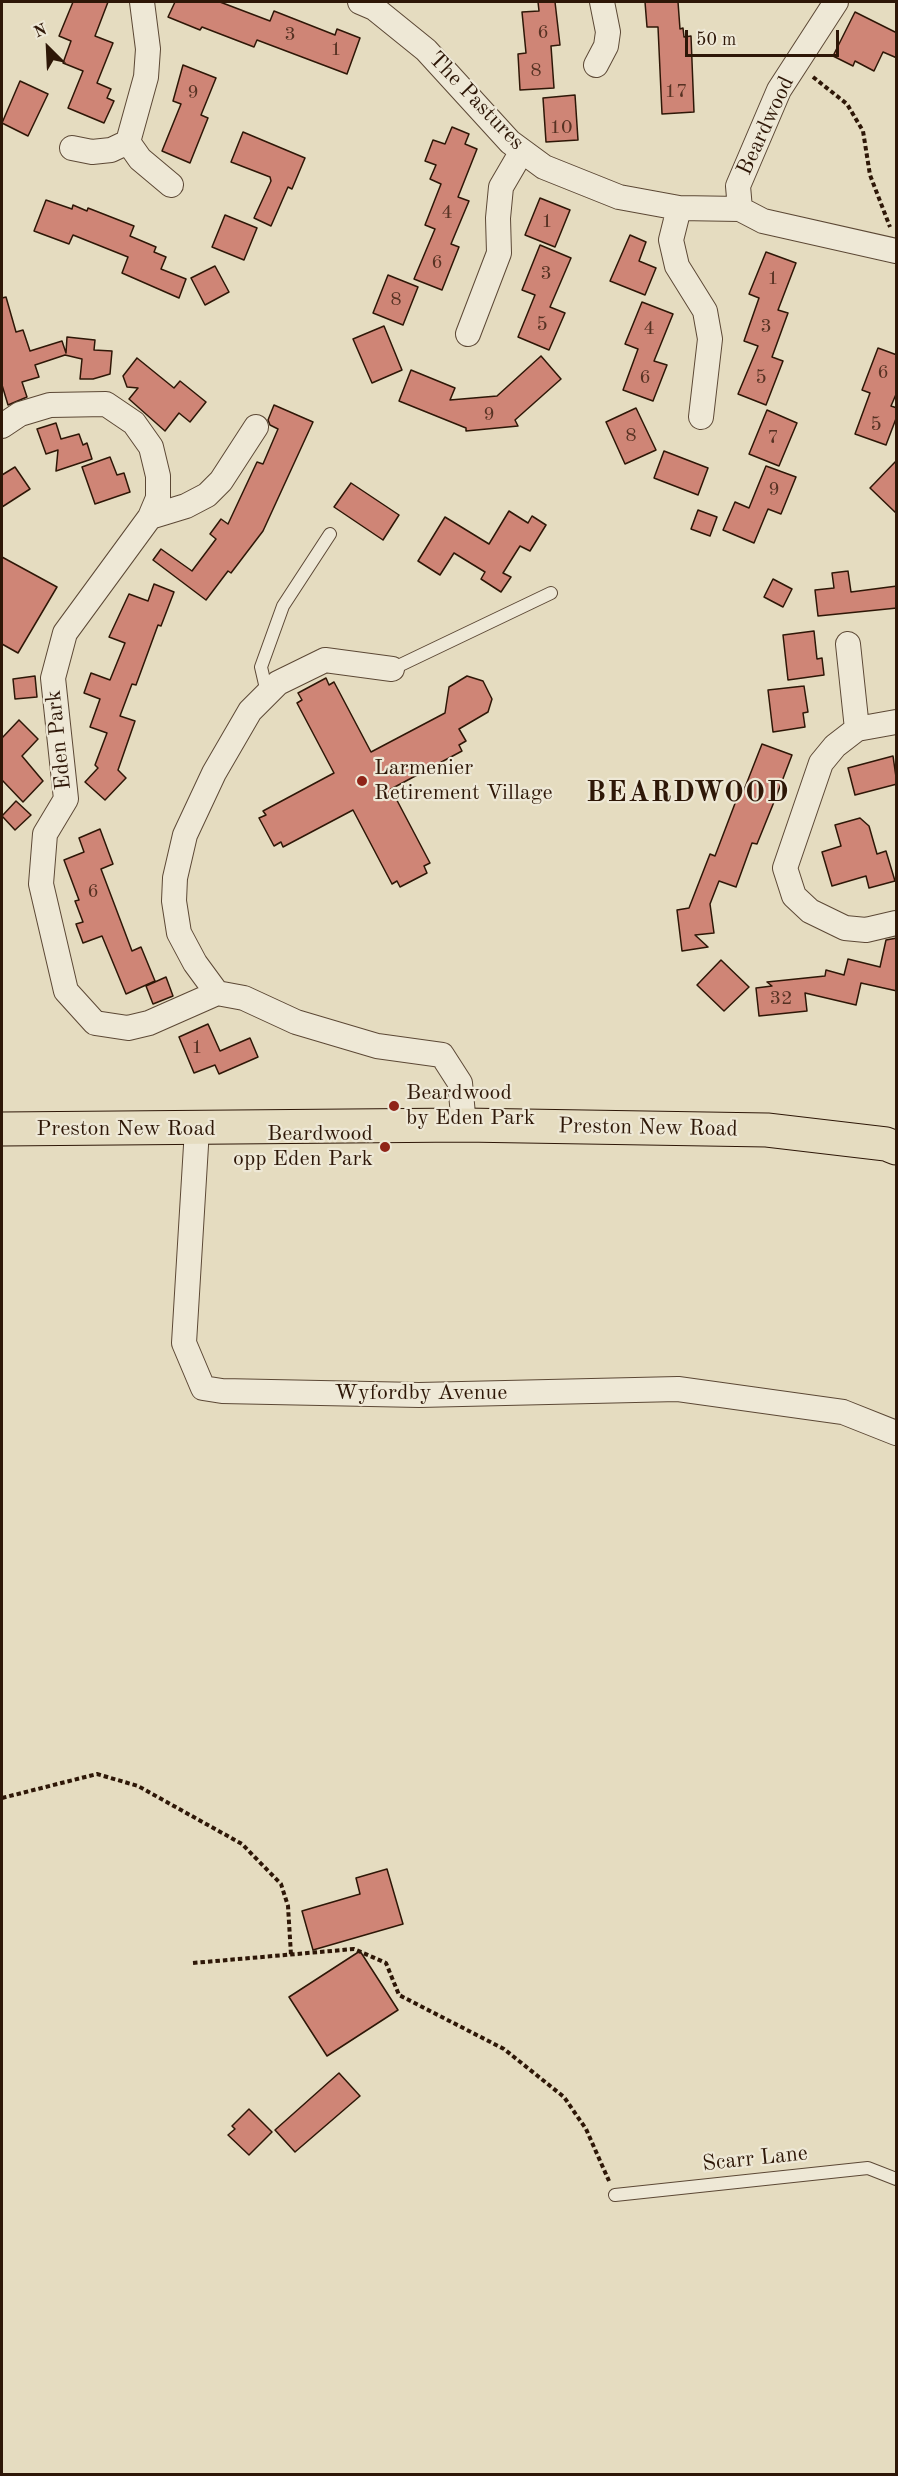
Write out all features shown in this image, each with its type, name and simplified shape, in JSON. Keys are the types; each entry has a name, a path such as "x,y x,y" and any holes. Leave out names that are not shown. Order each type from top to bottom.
{"highway":[{"name":"Preston New Road","path":"2,1129 464,1125 767,1130 886,1144 897,1148"}],"street":[{"path":"72,148 92,152 111,150 128,142 146,77 148,49 142,2"},
{"name":"The Pastures","path":"360,2 374,8 426,50 510,141 544,167 580,184 619,197 679,208 740,209"},
{"path":"596,65 606,46 608,32 602,2"},
{"name":"Beardwood","path":"837,2 780,90 738,186 740,209 763,221 895,243"},
{"path":"128,142 140,159 171,185"},
{"path":"468,334 499,253 498,218 501,187 522,151"},
{"path":"679,208 671,240 677,266 705,311 710,339 701,417"},
{"name":"Eden Park","path":"2,426 20,414 50,405 106,404 134,423 151,447 158,476 158,498 150,517 65,633 53,678 66,799 45,834 41,884 66,991 95,1023 128,1028 148,1023 218,993"},
{"path":"150,517 186,506 207,495 221,481 255,428"},
{"path":"848,644 857,729"},
{"path":"392,669 325,660 278,683 250,711 214,773 184,835 175,878 174,901 179,933 195,963 218,993 244,998 296,1022 377,1046 442,1054 460,1083 464,1125"},
{"path":"897,722 857,729 835,746 821,763 785,868 794,896 819,915 845,928 866,930 897,922"},
{"name":"Wyfordby Avenue","path":"197,1129 184,1343 203,1388 222,1391 419,1395 678,1389 768,1400 843,1413 897,1433"}],"lane":[{"path":"267,693 261,667 283,606 330,534"},
{"path":"392,669 551,593"},
{"name":"Scarr Lane","path":"615,2194 868,2168 897,2179"}],"path":[{"path":"794,67 827,86 848,104 858,121 866,142 870,175 895,243"},
{"path":"2,1798 97,1774 138,1786 242,1844 281,1884 288,1906 291,1955"},
{"path":"193,1963 354,1949 386,1963 399,1995 512,2055 564,2097 586,2129 615,2194"}],"building":[{"path":"73,2 108,2 95,36 113,43 97,83 111,89 107,98 114,101 104,123 68,108 83,71 63,63 71,41 59,36"},
{"path":"175,2 220,2 270,21 274,11 335,35 337,29 360,38 347,74 257,40 254,47 168,17"},
{"path":"538,2 555,2 560,45 551,46 554,88 520,90 518,54 526,53 522,12 539,11"},
{"path":"645,2 678,2 680,29 683,28 684,37 691,36 694,112 662,114 658,27 647,27"},
{"path":"855,12 897,33 897,58 883,52 874,71 855,61 853,66 833,56"},
{"path":"183,65 216,78 201,115 208,118 190,163 162,151 181,104 173,101"},
{"path":"20,81 48,94 28,136 2,123"},
{"path":"575,95 578,140 546,142 543,98"},
{"path":"452,127 469,134 465,144 477,149 458,197 469,201 451,244 459,247 442,290 414,279 435,229 425,225 441,184 430,179 436,165 425,161 433,140 445,144"},
{"path":"243,132 305,158 292,189 288,187 271,226 254,218 271,181 270,177 231,162"},
{"path":"540,198 570,210 555,247 525,235"},
{"path":"46,200 72,209 73,205 87,211 88,208 134,226 130,236 156,247 154,252 166,257 161,269 186,279 179,298 122,273 128,257 73,235 69,244 34,231"},
{"path":"225,215 257,228 244,260 212,247"},
{"path":"630,235 646,242 639,261 656,268 645,295 610,281"},
{"path":"540,245 571,258 550,307 565,313 549,350 518,337 535,295 522,290"},
{"path":"766,252 796,263 778,310 788,313 772,357 783,361 766,405 738,394 758,346 744,341 759,298 749,294"},
{"path":"215,266 229,292 205,305 191,278"},
{"path":"388,275 418,287 403,325 373,313"},
{"path":"6,297 16,332 23,330 30,351 62,341 66,353 67,337 95,340 94,350 112,351 110,374 93,379 80,379 82,359 65,355 35,365 39,377 22,382 27,397 8,405 2,385 2,298"},
{"path":"642,302 673,314 654,361 667,365 653,401 623,390 638,349 625,344"},
{"path":"384,326 402,370 372,383 353,339"},
{"path":"878,348 897,355 897,392 891,406 897,408 897,416 886,445 855,434 870,393 862,390"},
{"path":"541,356 561,379 515,420 518,426 466,431 466,428 399,401 411,370 455,388 450,400 497,396"},
{"path":"137,358 174,388 180,381 206,402 190,422 179,413 165,431 129,399 138,388 127,387 123,376"},
{"path":"274,405 313,422 263,531 231,573 228,571 206,600 153,560 161,549 192,571 216,539 210,534 221,519 228,524 257,462 263,464 278,429 270,425 268,420"},
{"path":"636,408 656,450 625,464 606,422"},
{"path":"767,410 797,423 779,466 749,454"},
{"path":"56,423 61,439 79,434 83,445 87,443 92,459 56,471 58,450 46,454 37,429"},
{"path":"664,451 708,468 698,495 654,478"},
{"path":"110,457 117,475 124,473 130,492 95,504 82,467"},
{"path":"897,460 897,514 870,488"},
{"path":"766,466 796,477 781,514 768,509 754,543 723,530 735,502 749,508"},
{"path":"15,467 30,489 2,507 2,475"},
{"path":"351,483 399,515 383,540 334,507"},
{"path":"698,510 717,517 710,536 691,529"},
{"path":"509,511 528,523 532,516 546,525 530,551 520,546 503,573 511,577 501,592 481,579 485,572 454,553 440,575 418,561 445,517 489,544"},
{"path":"2,557 57,587 18,653 2,644"},
{"path":"848,571 851,592 897,586 897,608 818,616 815,590 834,588 832,573"},
{"path":"773,579 792,589 783,607 764,597"},
{"path":"154,584 174,592 161,626 158,625 136,685 132,684 120,716 135,721 118,770 126,778 105,800 85,782 98,768 95,765 107,733 90,727 100,699 84,693 91,673 110,680 125,643 109,637 129,594 148,601"},
{"path":"814,631 817,659 822,658 824,675 788,680 783,635"},
{"path":"35,676 37,697 15,699 13,679"},
{"name":"Larmenier Retirement Village","path":"467,676 483,681 492,699 488,712 459,729 466,741 459,745 462,751 391,789 430,863 424,866 427,873 400,887 397,881 392,884 353,810 283,847 281,842 274,846 259,818 266,815 263,811 334,773 297,703 302,700 298,693 326,678 329,685 334,682 371,752 445,713 449,687"},
{"path":"804,686 808,712 803,713 805,727 773,732 768,690"},
{"path":"19,720 38,739 22,756 43,781 23,802 2,780 2,738"},
{"path":"762,744 792,755 776,797 757,844 752,843 736,887 719,881 710,904 714,933 695,935 708,947 682,951 677,910 689,908 710,854 715,856 739,793 742,795"},
{"path":"893,756 897,784 855,795 848,768"},
{"path":"16,801 31,815 15,830 2,816"},
{"path":"860,818 869,826 877,854 886,851 895,881 869,888 866,876 832,886 822,852 841,846 835,825"},
{"path":"100,829 113,864 101,869 132,951 141,947 155,981 126,994 102,936 83,943 76,924 83,922 75,901 79,900 64,860 84,852 79,838"},
{"path":"897,938 897,991 861,983 856,1005 805,993 807,1011 759,1016 756,988 772,986 767,982 825,976 826,970 844,975 848,959 880,967 886,940"},
{"path":"721,960 749,987 724,1011 697,985"},
{"path":"166,977 173,996 153,1004 146,986"},
{"path":"208,1024 220,1051 250,1038 258,1057 219,1074 215,1065 194,1073 179,1037"},
{"path":"387,1869 403,1924 313,1950 302,1911 360,1894 356,1878"},
{"path":"360,1951 398,2010 327,2056 289,1997"},
{"path":"339,2073 360,2096 295,2152 275,2130"},
{"path":"249,2109 272,2132 249,2155 228,2135 235,2129 232,2126"}],"place":[{"name":"Larmenier Retirement Village","path":"362,781"},
{"name":"Beardwood by Eden Park","path":"394,1106"},
{"name":"Beardwood opp Eden Park","path":"385,1147"}],"district":[{"name":"BEARDWOOD","path":"688,794"}]}
